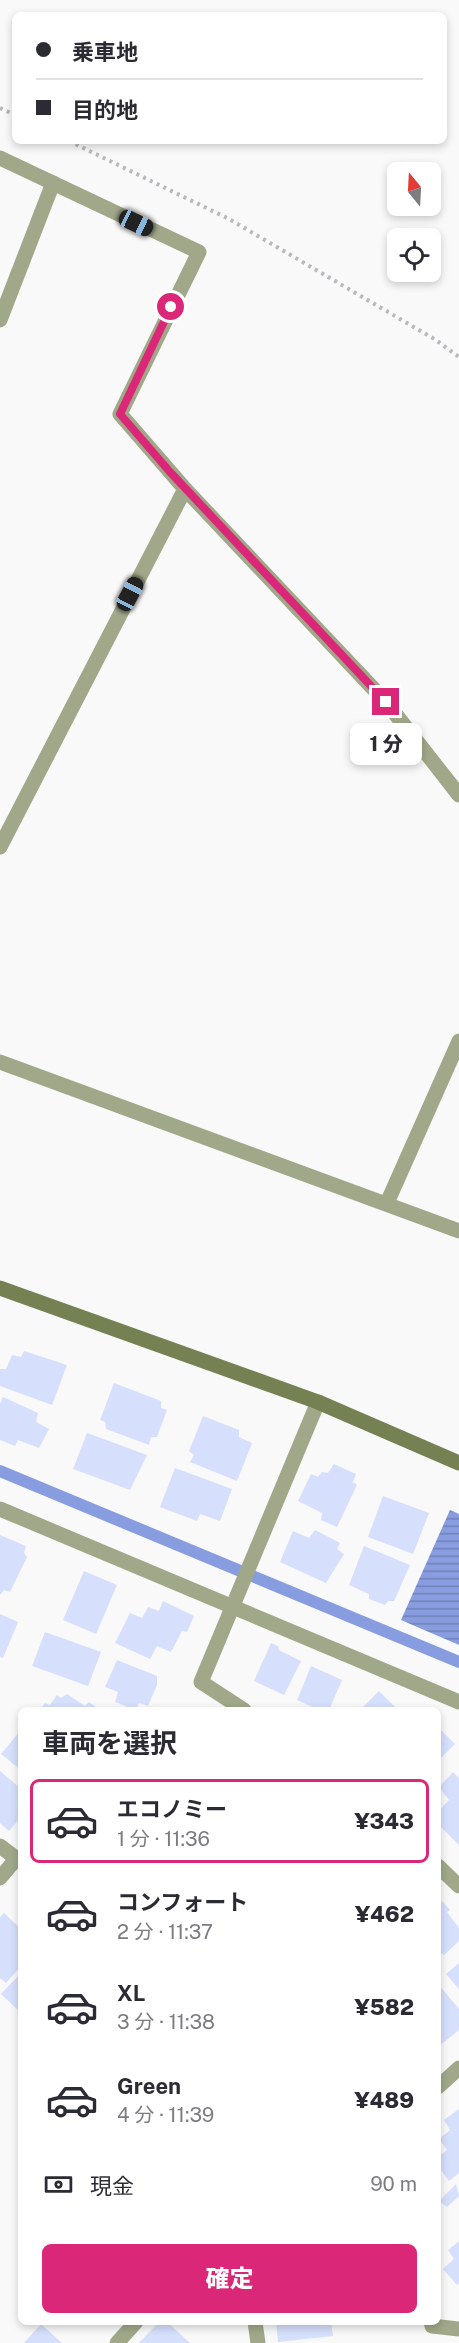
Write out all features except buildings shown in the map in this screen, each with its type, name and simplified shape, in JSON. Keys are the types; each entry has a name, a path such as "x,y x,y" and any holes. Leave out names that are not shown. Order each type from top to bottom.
{"street":[{"path":"0,158 199,252 120,414 185,489 386,702 459,795"},
{"path":"0,320 52,183"},
{"path":"0,847 185,489"},
{"path":"387,1203 459,1041"},
{"path":"0,1062 459,1231"},
{"path":"0,1288 318,1402 459,1463"},
{"path":"239,1707 201,1682 318,1402"},
{"path":"0,1509 459,1702"},
{"path":"0,1846 18,1859"},
{"path":"0,1878 18,1861"},
{"path":"441,1869 459,1886"},
{"path":"441,2083 459,2068"},
{"path":"117,2343 133,2325"},
{"path":"255,2325 258,2343"},
{"path":"432,2325 459,2329"}],"path":[{"path":"75,144 229,219 436,340 459,357"}],"water":[{"path":"450,1510 459,1514 459,1645 401,1620"}],"waterway":[{"path":"0,1471 459,1662"}],"route":[{"path":"171,307 120,414 155,456 386,702"}]}
